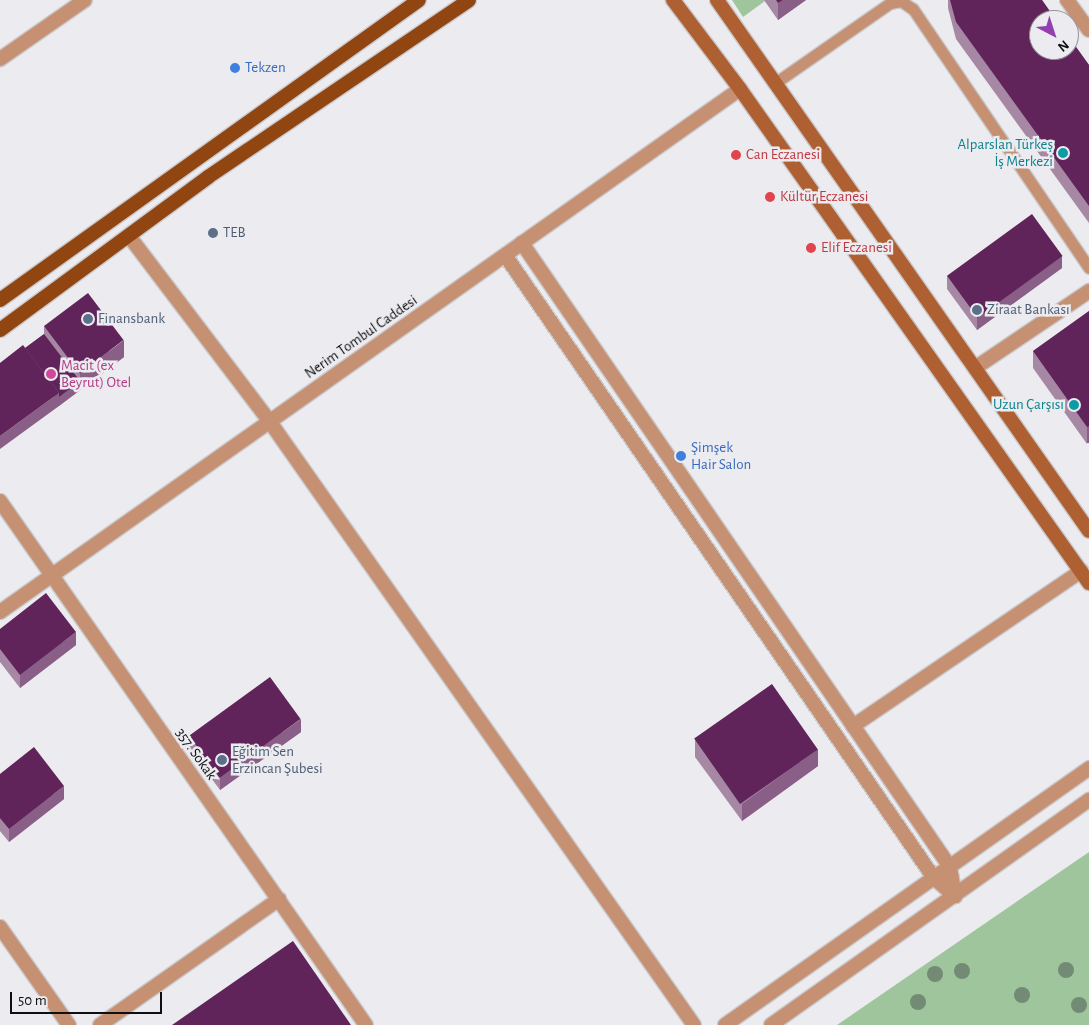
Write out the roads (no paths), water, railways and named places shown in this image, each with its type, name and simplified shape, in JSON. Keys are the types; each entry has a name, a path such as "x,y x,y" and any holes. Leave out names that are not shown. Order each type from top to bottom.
{"main road":[{"path":"0,300 419,0"},
{"path":"0,330 208,177 469,0"},
{"path":"673,0 740,89 1085,577"},
{"path":"717,0 1089,531"}],"street":[{"path":"0,59 85,0"},
{"path":"1067,0 1089,30"},
{"name":"Nerim Tombul Caddesi","path":"0,612 740,89"},
{"path":"128,236 270,422 694,1025"},
{"path":"522,243 950,867 955,896"},
{"path":"506,255 934,878 955,896"},
{"path":"975,368 1089,292"},
{"name":"357. Sokak","path":"0,501 366,1025"},
{"path":"853,726 1085,577"},
{"path":"725,1025 1089,768"},
{"path":"771,1025 1089,800"},
{"path":"100,1025 279,899"},
{"path":"0,927 69,1025"}],"lane":[{"path":"775,83 890,3 901,1 913,10 1089,268"}],"place":[{"name":"Tekzen","path":"235,68"},
{"name":"Alparslan Türkeş İş Merkezi","path":"1063,153"},
{"name":"Can Eczanesi","path":"736,155"},
{"name":"Kültür Eczanesi","path":"770,197"},
{"name":"TEB","path":"213,233"},
{"name":"Elif Eczanesi","path":"811,248"},
{"name":"Ziraat Bankası","path":"977,310"},
{"name":"Finansbank","path":"88,319"},
{"name":"Macit (ex Beyrut) Otel","path":"51,374"},
{"name":"Uzun Çarşısı","path":"1074,405"},
{"name":"Şimşek Hair Salon","path":"681,456"},
{"name":"Eğitim Sen Erzincan Şubesi","path":"222,760"}]}
